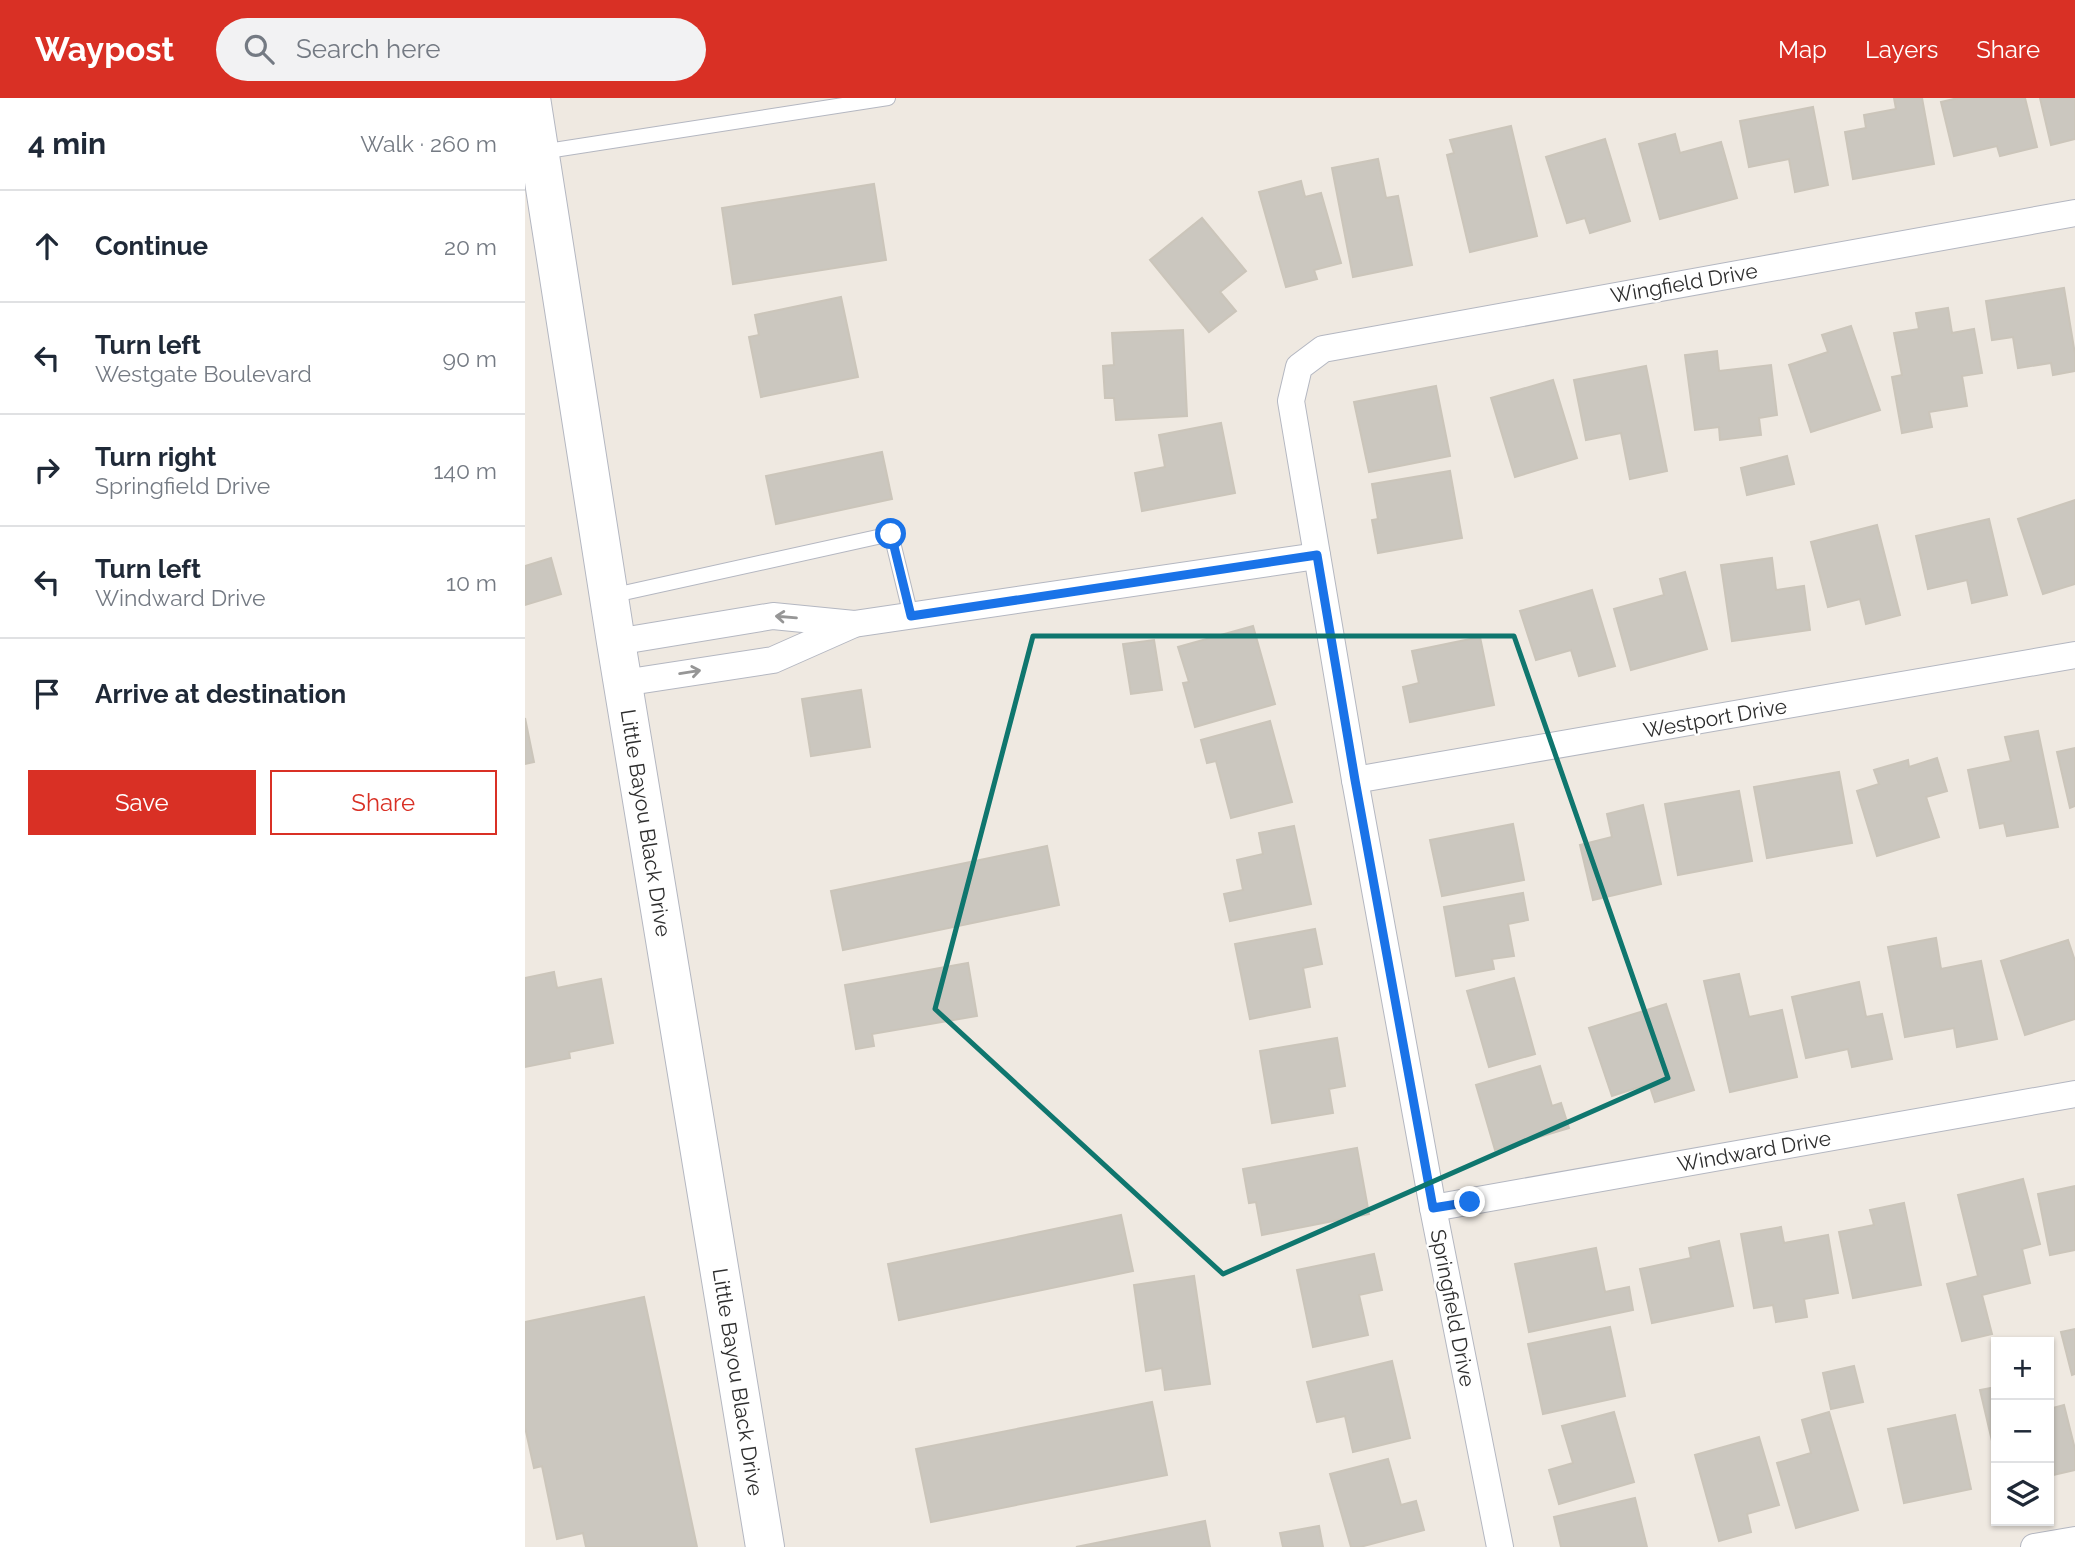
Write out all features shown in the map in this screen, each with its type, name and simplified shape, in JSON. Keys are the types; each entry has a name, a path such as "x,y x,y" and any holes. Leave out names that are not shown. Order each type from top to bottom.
{"main road":[{"name":"Little Bayou Black Drive","path":"531,98 616,642 765,1547"}],"street":[{"name":"Wingfield Drive","path":"1299,366 1323,349 2075,213"},
{"name":"Springfield Drive","path":"1299,366 1291,401 1355,780 1433,1208 1500,1547"},
{"path":"616,642 772,616 854,624 1317,555"},
{"path":"623,683 773,660 854,624"},
{"name":"Westport Drive","path":"1355,780 2075,655"},
{"name":"Windward Drive","path":"1433,1208 2075,1094"},
{"path":"2034,1547 2075,1539"}],"lane":[{"path":"540,152 888,98"},
{"path":"609,597 891,534 911,616"}],"highlighted area":[{"path":"1033,636 1514,636 1668,1078 1223,1274 935,1009"}],"building":[{"path":"1894,98 1922,98 1934,164 1853,179 1845,132 1866,128 1864,115 1896,109"},
{"path":"1958,98 2025,98 2037,147 2000,156 1997,146 1954,156 1941,102"},
{"path":"2040,98 2075,98 2075,139 2051,145"},
{"path":"1813,107 1828,185 1795,192 1789,159 1749,167 1740,121"},
{"path":"1511,126 1537,236 1470,252 1447,155 1454,153 1450,140"},
{"path":"1675,134 1680,153 1721,142 1737,198 1660,219 1639,144"},
{"path":"1605,139 1630,221 1590,233 1585,218 1567,223 1546,157"},
{"path":"1378,159 1386,198 1398,196 1412,265 1353,277 1332,168"},
{"path":"1301,181 1305,197 1321,193 1341,263 1314,270 1317,279 1286,287 1259,192"},
{"path":"874,184 886,260 733,284 722,208"},
{"path":"1202,218 1246,271 1220,292 1236,311 1209,332 1150,260"},
{"path":"2064,288 2075,354 2075,371 2053,375 2051,363 2018,368 2013,337 1992,340 1986,301"},
{"path":"841,297 858,377 761,397 749,337 759,335 755,315"},
{"path":"1948,308 1952,333 1974,329 1982,373 1962,376 1967,406 1929,412 1932,427 1902,433 1892,377 1902,375 1894,333 1919,329 1916,313"},
{"path":"1851,326 1880,410 1811,432 1789,365 1828,352 1822,335"},
{"path":"1183,330 1187,416 1116,420 1114,398 1105,398 1103,366 1114,365 1112,333"},
{"path":"1717,351 1719,371 1771,365 1777,415 1759,418 1761,435 1720,440 1719,427 1695,430 1685,355"},
{"path":"1646,366 1667,471 1630,479 1621,433 1586,440 1574,380"},
{"path":"1553,380 1577,458 1515,477 1491,398"},
{"path":"1436,386 1450,456 1369,472 1354,402"},
{"path":"1221,423 1235,493 1142,511 1135,473 1165,467 1159,435"},
{"path":"882,452 892,499 776,524 766,476"},
{"path":"1787,456 1794,484 1747,495 1741,468"},
{"path":"1450,471 1462,538 1378,553 1372,520 1378,519 1372,484"},
{"path":"2075,500 2075,584 2043,594 2018,519"},
{"path":"1989,519 2007,595 1972,603 1967,580 1928,589 1916,536"},
{"path":"1877,525 1900,615 1866,624 1860,599 1828,607 1811,542"},
{"path":"551,558 561,594 525,605 525,566"},
{"path":"1772,558 1776,590 1804,586 1810,630 1732,641 1721,565"},
{"path":"1685,572 1707,649 1631,670 1614,609 1664,595 1660,579"},
{"path":"1592,590 1615,666 1579,676 1571,650 1536,660 1520,611"},
{"path":"1253,626 1275,704 1195,727 1183,683 1189,682 1178,647"},
{"path":"1480,637 1494,705 1410,722 1403,687 1419,683 1412,651"},
{"path":"1154,640 1162,690 1131,694 1123,644"},
{"path":"861,690 870,747 811,756 802,699"},
{"path":"525,718 534,762 525,764"},
{"path":"1270,721 1292,802 1231,818 1216,761 1207,763 1201,740"},
{"path":"2038,731 2058,827 2007,836 2004,823 1980,828 1968,770 2011,761 2005,737"},
{"path":"2075,748 2075,806 2070,808 2057,752"},
{"path":"1937,758 1947,791 1926,797 1939,837 1877,856 1857,791 1879,784 1874,770 1908,760 1909,767"},
{"path":"1839,772 1852,843 1767,858 1754,787"},
{"path":"1739,791 1752,861 1678,875 1665,804"},
{"path":"1643,805 1661,884 1593,900 1580,845 1612,837 1607,814"},
{"path":"1513,824 1524,880 1442,896 1430,840"},
{"path":"1294,826 1311,904 1230,921 1224,894 1243,890 1237,860 1263,854 1259,833"},
{"path":"1047,846 1059,905 843,950 831,891"},
{"path":"1523,893 1528,920 1508,924 1514,956 1492,959 1494,969 1456,976 1444,907"},
{"path":"1315,929 1322,964 1303,968 1310,1007 1250,1019 1235,944"},
{"path":"1936,938 1941,969 1981,961 1997,1039 1957,1047 1954,1028 1905,1037 1888,947"},
{"path":"2068,940 2075,961 2075,1019 2025,1035 2001,961"},
{"path":"968,963 977,1016 872,1034 874,1046 856,1049 845,985"},
{"path":"554,972 557,988 601,979 613,1043 569,1052 570,1058 525,1067 525,978"},
{"path":"1739,974 1749,1017 1782,1010 1797,1077 1730,1092 1704,981"},
{"path":"1514,978 1535,1054 1489,1067 1467,991"},
{"path":"1859,982 1866,1017 1882,1014 1892,1059 1852,1067 1848,1049 1806,1058 1792,997"},
{"path":"1666,1004 1694,1090 1655,1102 1649,1084 1612,1096 1589,1028"},
{"path":"1337,1038 1345,1086 1329,1089 1333,1113 1272,1123 1260,1051"},
{"path":"1540,1066 1552,1106 1561,1103 1569,1128 1495,1150 1476,1085"},
{"path":"1357,1148 1369,1214 1262,1235 1256,1202 1249,1203 1243,1169"},
{"path":"2023,1179 2040,1244 2022,1249 2030,1283 1982,1295 1992,1334 1962,1341 1947,1284 1978,1276 1958,1195"},
{"path":"2075,1186 2075,1250 2050,1255 2038,1194"},
{"path":"1904,1203 1921,1285 1853,1298 1839,1232 1874,1225 1870,1210"},
{"path":"1121,1215 1133,1271 899,1320 888,1264"},
{"path":"1781,1227 1784,1243 1828,1235 1838,1293 1804,1299 1807,1317 1776,1322 1773,1305 1754,1308 1741,1234"},
{"path":"1719,1241 1733,1306 1652,1323 1640,1269 1691,1258 1689,1248"},
{"path":"1596,1248 1605,1292 1629,1287 1633,1310 1529,1332 1515,1264"},
{"path":"1374,1254 1382,1290 1359,1295 1368,1335 1313,1347 1297,1270"},
{"path":"1194,1276 1210,1384 1165,1390 1162,1368 1146,1371 1134,1285"},
{"path":"644,1297 697,1547 586,1547 583,1533 557,1539 542,1466 534,1468 525,1427 525,1322"},
{"path":"1610,1327 1625,1396 1543,1414 1528,1344"},
{"path":"2075,1329 2075,1374 2072,1375 2061,1332"},
{"path":"1392,1361 1410,1438 1353,1452 1345,1416 1317,1422 1307,1382"},
{"path":"1854,1366 1863,1402 1831,1409 1823,1373"},
{"path":"1991,1388 1991,1437 1980,1390"},
{"path":"1152,1402 1167,1475 931,1522 916,1449"},
{"path":"2064,1405 2075,1449 2075,1470 2054,1475 2054,1463 2054,1408"},
{"path":"1614,1412 1634,1482 1559,1504 1549,1470 1573,1463 1562,1426"},
{"path":"1829,1412 1858,1510 1796,1528 1777,1463 1811,1453 1802,1420"},
{"path":"1955,1415 1971,1489 1904,1503 1888,1429"},
{"path":"1759,1437 1779,1505 1747,1514 1751,1532 1719,1541 1695,1455"},
{"path":"1388,1459 1401,1505 1416,1501 1424,1530 1351,1547 1330,1474"},
{"path":"1635,1498 1647,1547 1561,1547 1554,1517"},
{"path":"1205,1521 1210,1547 1076,1547"},
{"path":"1319,1526 1323,1547 1283,1547 1280,1533"}],"route":[{"path":"891,534 911,616 1317,555 1433,1208 1470,1202"}]}
